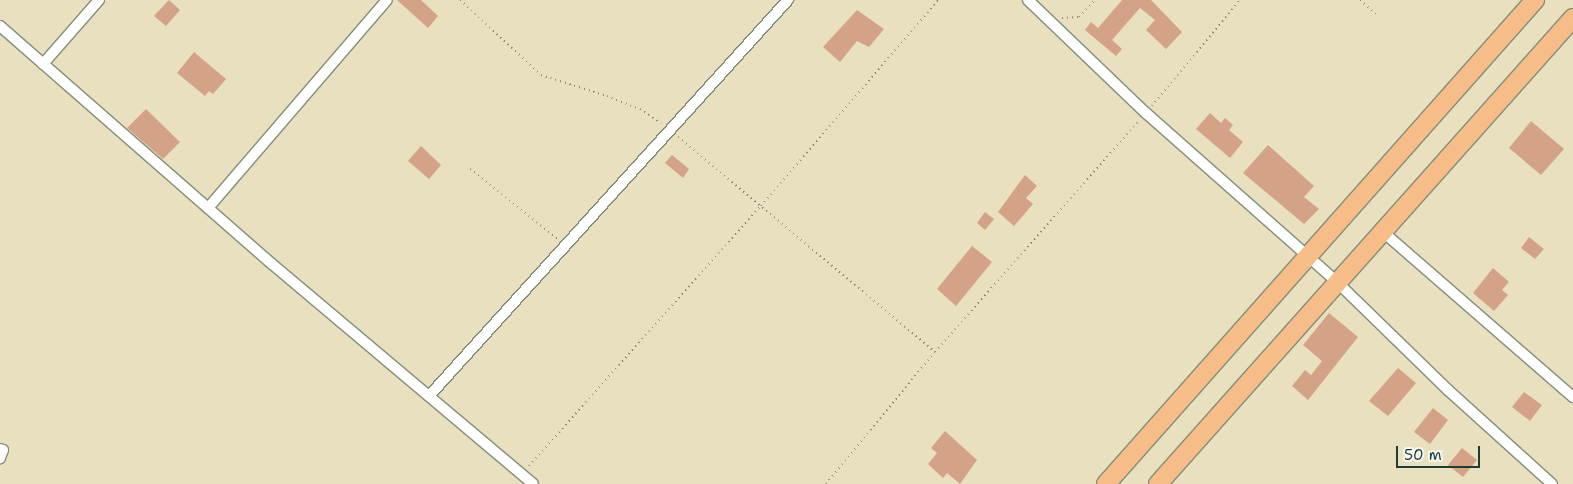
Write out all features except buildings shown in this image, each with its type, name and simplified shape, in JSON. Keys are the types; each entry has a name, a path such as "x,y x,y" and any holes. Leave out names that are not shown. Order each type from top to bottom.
{"highway":[{"path":"1106,484 1535,0"},
{"path":"1158,484 1573,18"}],"street":[{"path":"43,64 99,0"},
{"path":"208,208 387,0"},
{"path":"429,396 668,129 788,0"},
{"path":"1028,0 1146,113 1337,282 1448,390 1552,484"},
{"path":"0,26 208,208 533,484"},
{"path":"1382,231 1573,398"},
{"path":"0,449 3,450 0,458"}],"path":[{"path":"460,0 541,75 640,109 668,129 935,352"},
{"path":"522,474 761,206 938,0"},
{"path":"1048,19 1078,18 1095,0"},
{"path":"826,484 935,352 1146,113 1240,0"},
{"path":"1360,0 1376,14"},
{"path":"470,169 565,244"}]}
